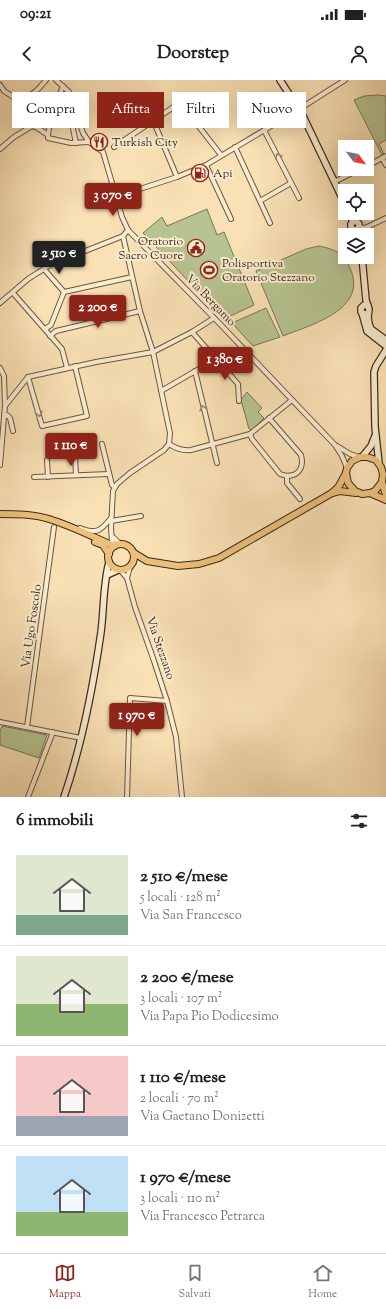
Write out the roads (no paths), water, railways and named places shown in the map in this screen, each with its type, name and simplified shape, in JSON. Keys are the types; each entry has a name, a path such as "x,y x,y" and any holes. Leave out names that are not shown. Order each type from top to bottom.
{"main road":[{"path":"59,525 115,546 122,544 130,547 134,553 147,561 178,566 192,566 219,558 332,493 339,486 352,461 361,457 372,458 379,463 382,470 382,482 386,495"},
{"path":"347,471 347,480 350,486 358,493"},
{"path":"370,493 379,487 382,482"},
{"path":"332,493 340,491 370,493 386,500"},
{"path":"0,514 34,516 48,519 103,546 109,554 109,562 111,566 119,570 126,570 131,566 147,561"},
{"path":"109,554 115,546"},
{"path":"131,566 134,559 134,553"}],"street":[{"path":"36,92 46,80"},
{"path":"56,80 70,92"},
{"path":"280,80 288,92"},
{"path":"306,104 337,82 345,80"},
{"path":"0,85 4,91 12,96"},
{"path":"48,135 50,119 63,86"},
{"path":"306,124 338,190"},
{"path":"0,149 14,136 28,128"},
{"path":"38,128 48,135 48,138 71,143 90,142"},
{"path":"73,128 76,143"},
{"path":"81,128 90,142"},
{"path":"114,146 141,128"},
{"path":"156,128 177,177"},
{"path":"200,128 221,156"},
{"path":"115,197 177,177 206,164 267,128"},
{"path":"264,130 299,198"},
{"name":"Via Bergamo","path":"90,142 103,152 115,197 128,230 335,445 342,456 347,471"},
{"path":"235,147 270,223"},
{"path":"374,162 384,157 386,165"},
{"path":"206,164 231,219"},
{"path":"334,182 346,176"},
{"path":"260,201 291,183"},
{"path":"363,228 386,218"},
{"path":"352,220 353,222 350,225 355,228"},
{"path":"0,303 44,268 123,236 128,230"},
{"path":"115,546 112,542 113,537 111,519 112,497 115,487 130,473 164,450 169,444 170,433 153,352 140,311 123,236"},
{"path":"359,264 362,300 366,308 370,327 386,340"},
{"path":"363,264 366,314 362,313 367,331 386,346"},
{"path":"44,268 64,292"},
{"path":"64,292 132,277"},
{"path":"45,330 51,325 64,292"},
{"path":"13,293 62,349 67,368"},
{"path":"50,336 56,331 140,311"},
{"path":"5,406 28,377 75,366 153,352 192,332 214,318"},
{"path":"51,325 56,331"},
{"path":"192,332 238,384 239,401"},
{"path":"379,463 374,372 386,350"},
{"path":"161,391 216,359"},
{"path":"28,377 42,426 79,418 87,416 75,366"},
{"path":"0,368 4,376 5,406 0,465"},
{"path":"195,371 217,463"},
{"path":"169,444 175,448 185,451 250,434 292,400"},
{"path":"0,421 7,415 10,418 13,431"},
{"path":"250,434 252,439 280,474 287,477 297,474 303,462 301,455 269,418"},
{"path":"361,457 371,446 376,430"},
{"path":"102,444 112,485 115,487"},
{"name":"Via Bergamo","path":"335,445 350,454 361,457"},
{"path":"75,455 76,475"},
{"path":"47,460 48,477"},
{"path":"34,477 109,474"},
{"path":"287,477 287,483 300,499"},
{"path":"59,525 95,532 103,528 111,519 140,516"},
{"name":"Via Ugo Foscolo","path":"27,727 59,525"},
{"path":"113,537 122,544"},
{"path":"64,797 81,738 96,668 102,631 109,562"},
{"path":"127,578 131,566"},
{"path":"108,574 119,570"},
{"name":"Via Stezzano","path":"119,570 127,578 135,608 167,701 176,737 182,797"},
{"path":"128,797 130,698 167,701"},
{"path":"0,723 81,738"},
{"path":"28,797 53,732"}],"place":[{"name":"Turkish City","path":"99,142"},
{"name":"Api","path":"200,173"},
{"name":"Oratorio Sacro Cuore","path":"196,248"},
{"name":"Polisportiva Oratorio Stezzano","path":"209,270"}]}
